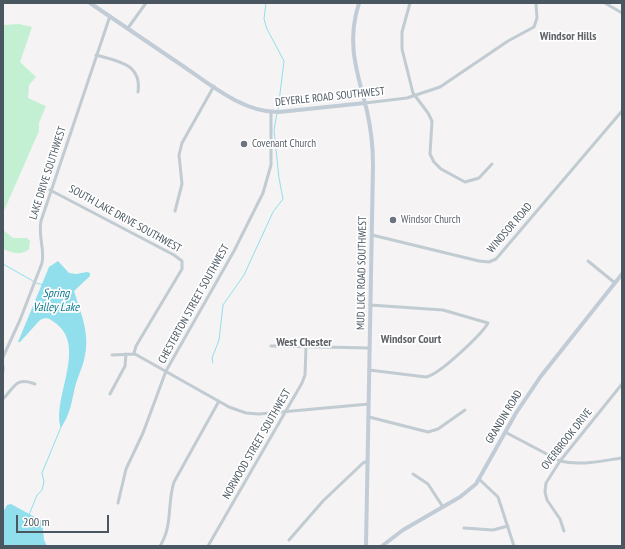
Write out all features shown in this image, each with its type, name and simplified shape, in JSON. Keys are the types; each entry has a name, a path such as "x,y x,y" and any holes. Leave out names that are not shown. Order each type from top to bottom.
{"street":[{"name":"DEYERLE ROAD SOUTHWEST","path":"90,3 214,86 251,107 274,112 365,103 415,96 446,83 508,41 532,29 536,23 536,3"},
{"path":"128,28 146,3"},
{"name":"MUD LICK ROAD SOUTHWEST","path":"359,3 353,25 353,50 356,74 365,103 373,150 366,546"},
{"path":"410,3 402,32 401,43 415,96 430,116 432,128 429,151 432,158 438,166 459,180 469,182 479,178 492,164"},
{"path":"605,3 622,12"},
{"name":"LAKE DRIVE SOUTHWEST","path":"3,357 20,320 42,263 43,255 39,230 50,190 110,16"},
{"path":"96,55 129,66 138,79 138,92"},
{"path":"175,211 182,184 179,155 182,144 214,86"},
{"name":"WINDSOR ROAD","path":"372,235 479,260 493,261 502,254 622,111"},
{"name":"CHESTERTON STREET SOUTHWEST","path":"118,503 126,469 143,433 166,371 234,251 263,193 271,165 274,112"},
{"name":"SOUTH LAKE DRIVE SOUTHWEST","path":"50,190 174,255 182,262 182,269 136,346 134,353"},
{"path":"588,260 615,282"},
{"name":"GRANDIN ROAD","path":"382,546 403,530 469,491 479,479 505,432 551,363 622,274"},
{"path":"369,370 426,377 434,375 446,367 488,323 443,310 370,305"},
{"path":"271,346 370,348"},
{"name":"NORWOOD STREET SOUTHWEST","path":"208,546 304,379 306,347"},
{"path":"112,355 134,353 232,408 248,413 369,404"},
{"path":"110,394 125,366 126,354"},
{"path":"3,366 3,372"},
{"path":"3,399 17,383 24,381 34,384"},
{"name":"OVERBROOK DRIVE","path":"564,531 560,519 547,500 545,492 548,479 560,461 622,384"},
{"path":"160,546 169,527 171,494 174,482 219,401"},
{"path":"369,417 428,432 438,429 465,410"},
{"path":"505,432 560,461 581,464 622,458"},
{"path":"289,540 328,496 363,463 368,461"},
{"path":"413,474 428,484 443,507"},
{"path":"479,479 498,497 514,546"},
{"path":"464,528 493,530 508,526"}],"green space":[{"path":"19,24 32,27 20,62 36,77 29,85 28,98 46,106 39,123 39,131 3,213 3,25"},
{"path":"3,230 13,238 27,238 30,241 29,249 23,253 13,253 3,249"}],"water":[{"name":"Spring Valley Lake","path":"58,261 69,273 90,273 90,276 74,291 86,333 86,351 69,412 61,428 59,416 69,358 68,344 64,332 52,321 44,318 40,320 20,342 18,342 49,267"},
{"path":"11,504 42,521 44,540 47,546 3,546 3,512 7,505"}],"waterway":[{"path":"266,3 264,19 267,29 284,61 278,110"},
{"path":"213,363 212,358 219,340 223,305 244,275 273,212 283,199 279,178 274,130 277,113"},
{"path":"3,264 33,281"},
{"path":"36,283 43,285"},
{"path":"29,515 37,495 42,490 44,482 42,473 61,427"}],"place":[{"name":"Covenant Church","path":"244,144"},
{"name":"Windsor Church","path":"393,220"}],"district":[{"name":"Windsor Hills","path":"568,37"},
{"name":"Windsor Court","path":"411,340"},
{"name":"West Chester","path":"304,343"}]}
